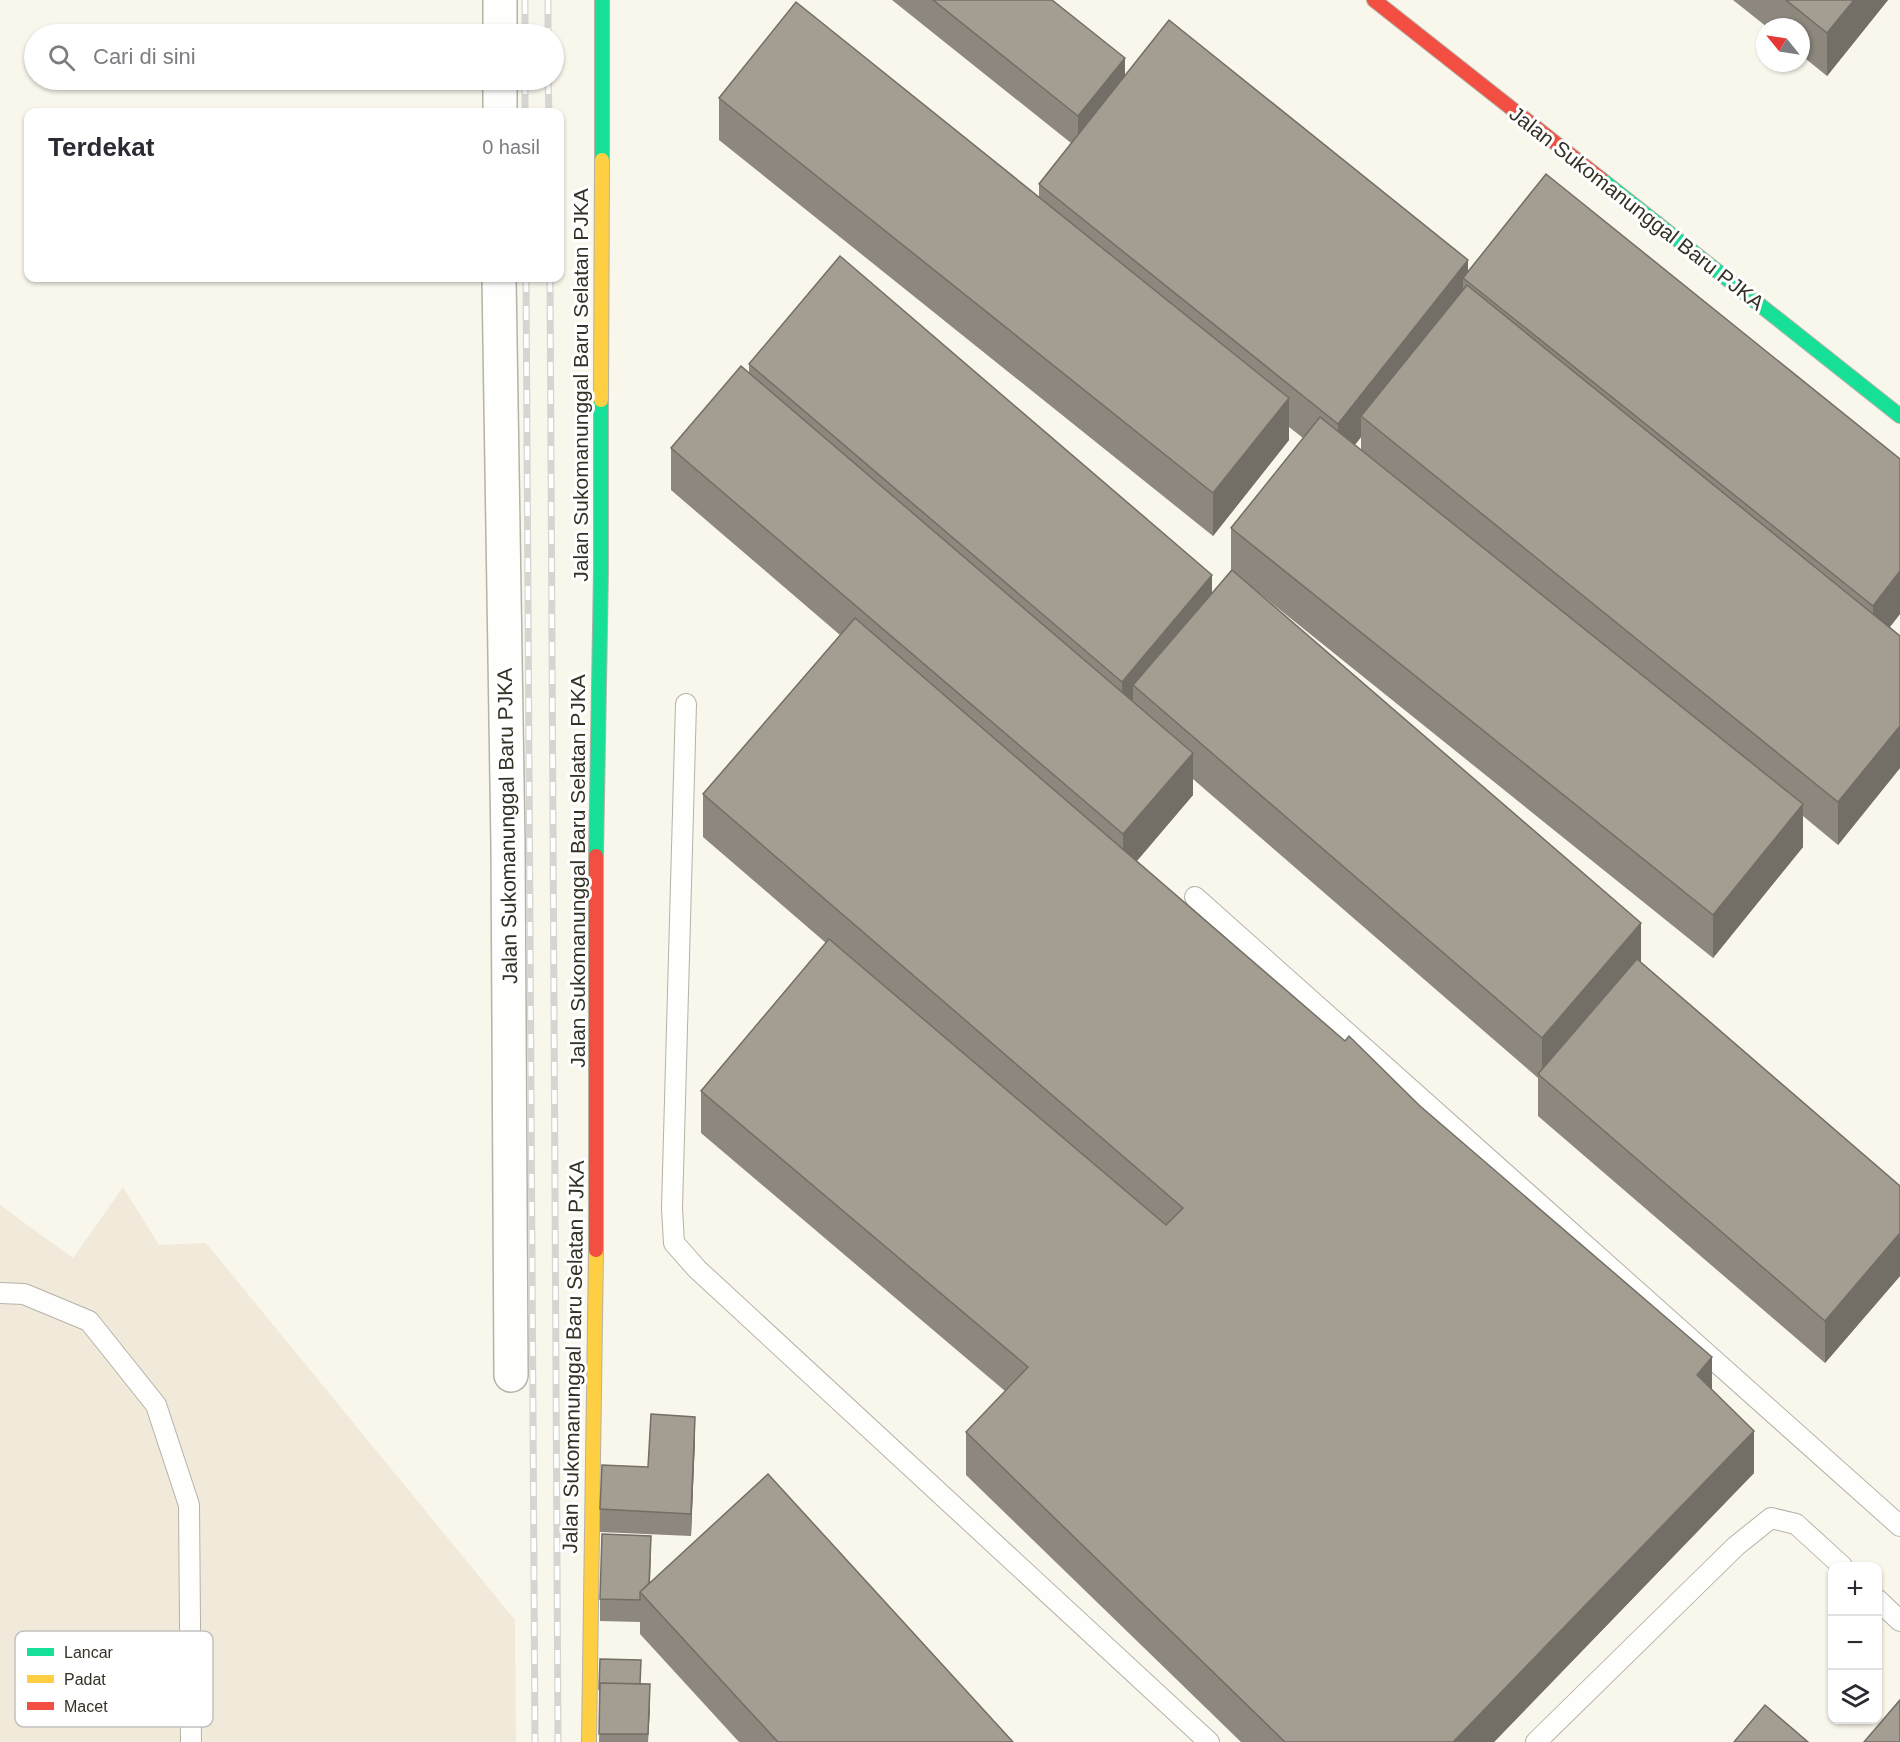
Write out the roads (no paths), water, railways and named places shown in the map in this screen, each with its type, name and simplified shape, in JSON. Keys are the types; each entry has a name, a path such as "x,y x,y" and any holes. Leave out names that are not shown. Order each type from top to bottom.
{"street":[{"path":"500,0 500,24"},
{"name":"Jalan Sukomanunggal Baru Selatan PJKA","path":"589,1742 597,1200 596,830 601,570 602,0"},
{"name":"Jalan Sukomanunggal Baru PJKA","path":"1374,0 1900,416"},
{"path":"500,90 500,108"},
{"name":"Jalan Sukomanunggal Baru PJKA","path":"499,282 508,857 512,1375"}],"lane":[{"path":"686,704 672,1208 674,1244 697,1269 1209,1742"},
{"path":"1195,897 1900,1526"},
{"path":"0,1293 24,1294 88,1321 156,1405 189,1505 190,1631"},
{"path":"1536,1742 1736,1546 1771,1518 1796,1524 1838,1562"},
{"path":"1882,1604 1900,1621"},
{"path":"191,1727 191,1742"}],"railway":[{"path":"525,0 525,24"},
{"path":"548,0 548,24"},
{"path":"525,90 525,108"},
{"path":"548,90 549,108"},
{"path":"526,282 535,1742"},
{"path":"550,282 558,1742"}]}
